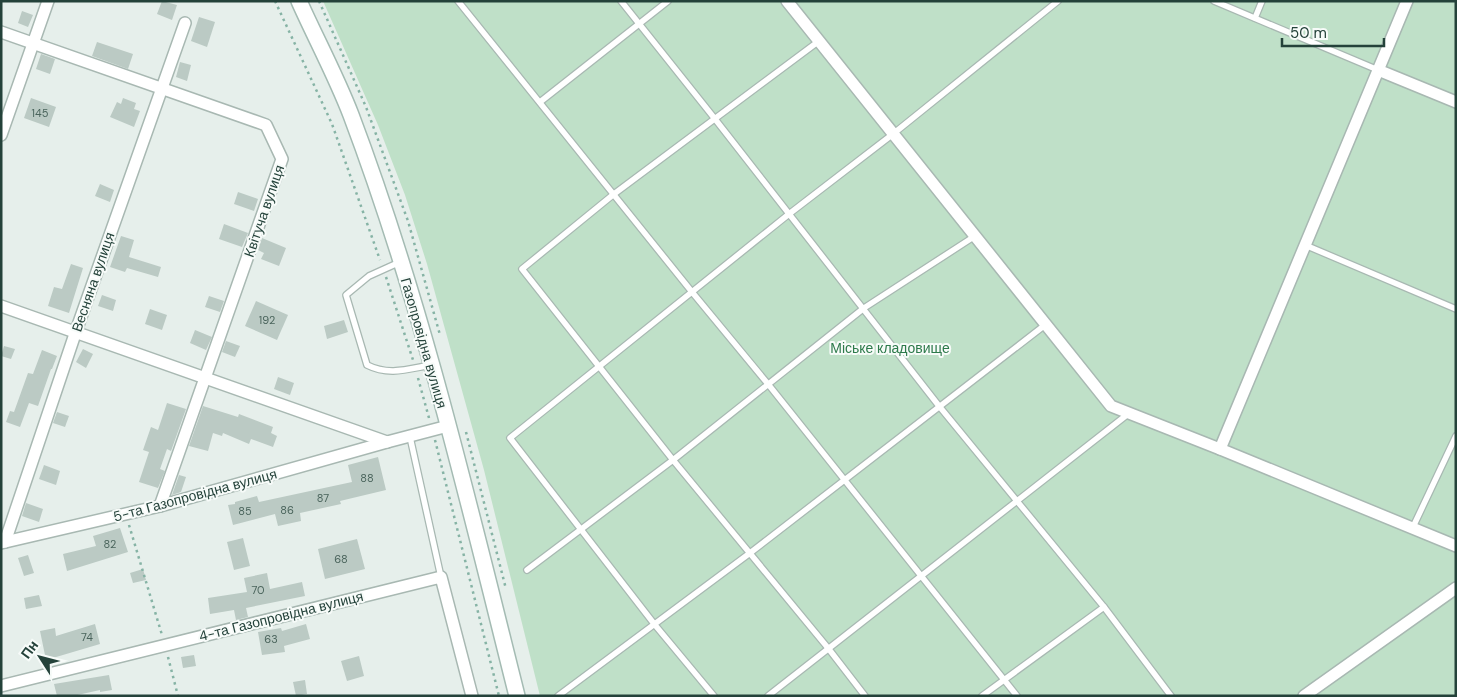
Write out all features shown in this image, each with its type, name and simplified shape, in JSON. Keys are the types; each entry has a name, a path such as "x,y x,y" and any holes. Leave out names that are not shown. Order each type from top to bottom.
{"main road":[{"name":"Газопровідна вулиця","path":"300,1 350,114 400,262 448,426 514,695"}],"street":[{"path":"1,135 48,1"},
{"path":"787,1 1111,406 1220,448 1456,546"},
{"path":"1220,448 1407,1"},
{"name":"Весняна вулиця","path":"3,542 185,23"},
{"name":"Квітуча вулиця","path":"1,32 266,125 282,159 160,506"},
{"path":"1378,70 1456,102"},
{"path":"1,306 388,442"},
{"name":"5-та Газопровідна вулиця","path":"3,542 160,506 448,426"},
{"path":"441,577 472,696"},
{"name":"4-та Газопровідна вулиця","path":"1,686 441,577"},
{"path":"1309,694 1456,588"}],"lane":[{"path":"621,1 864,308 939,406 1104,607 1171,696"},
{"path":"540,102 668,1"},
{"path":"714,696 655,624 510,438 1058,1"},
{"path":"1214,1 1378,70"},
{"path":"1255,18 1262,1"},
{"path":"462,2 540,102 1017,696"},
{"path":"819,42 614,194 522,270 673,460 828,648 865,696"},
{"path":"527,570 673,460 864,308 975,236"},
{"path":"1305,245 1456,308"},
{"path":"400,262 369,276 346,295 367,365 378,371 394,372 430,365"},
{"path":"558,696 750,553 1045,325"},
{"path":"768,696 1128,414"},
{"path":"1413,528 1456,436"},
{"path":"410,437 441,577"},
{"path":"982,696 1104,607"}],"path":[{"path":"275,1 332,124 384,270 415,368 432,430 499,696"},
{"path":"126,514 165,645 178,696"}],"green space":[{"name":"Міське кладовище","path":"323,1 1456,1 1456,696 540,696 484,470 427,264 405,195 378,125"}],"building":[{"path":"162,1 177,5 172,20 157,14"},
{"path":"22,11 33,15 28,27 18,23"},
{"path":"199,17 215,22 207,47 191,41"},
{"path":"97,42 133,54 128,69 92,56"},
{"path":"41,54 55,59 50,74 36,69"},
{"path":"180,62 191,65 187,81 176,77"},
{"path":"31,98 56,107 49,127 24,118"},
{"path":"123,98 136,103 134,109 140,111 134,127 110,117 117,102 121,104"},
{"path":"100,184 114,190 110,202 95,196"},
{"path":"238,192 258,199 254,211 234,204"},
{"path":"224,224 248,233 242,247 219,239"},
{"path":"121,236 134,240 129,257 161,267 158,277 127,268 125,272 110,267"},
{"path":"262,238 286,248 279,266 261,259 264,253 258,250"},
{"path":"71,264 83,268 69,313 48,306 54,287 62,289"},
{"path":"102,295 116,300 113,311 98,306"},
{"path":"209,296 224,301 220,312 205,307"},
{"path":"256,301 288,315 277,340 245,326"},
{"path":"150,309 167,315 162,330 145,324"},
{"path":"344,320 348,332 327,339 324,326"},
{"path":"195,330 212,337 206,350 190,343"},
{"path":"226,341 240,346 235,357 222,352"},
{"path":"4,346 15,349 11,359 1,356"},
{"path":"83,349 93,354 86,368 76,362"},
{"path":"42,350 57,356 38,406 29,403 20,427 6,422 10,411 14,412 28,373 33,374"},
{"path":"278,377 294,383 290,395 274,389"},
{"path":"167,403 186,409 171,451 167,449 160,469 165,471 158,488 139,482 149,452 143,450 151,427 158,430"},
{"path":"203,406 238,417 239,414 273,427 271,433 277,436 273,447 251,439 249,444 223,433 222,436 213,433 208,451 189,446"},
{"path":"57,412 69,416 65,427 53,423"},
{"path":"378,457 386,490 340,501 341,504 300,513 301,521 278,526 275,514 233,525 228,505 257,496 259,502 352,482 348,465"},
{"path":"44,465 60,471 56,485 39,479"},
{"path":"179,475 186,477 181,492 172,495"},
{"path":"26,503 43,509 39,522 22,516"},
{"path":"120,528 128,552 67,571 63,554 96,546 93,536"},
{"path":"243,538 250,566 234,570 227,542"},
{"path":"357,539 365,569 325,579 318,549"},
{"path":"28,555 34,573 24,576 18,558"},
{"path":"143,569 146,580 133,583 130,573"},
{"path":"267,573 270,589 302,582 305,596 246,608 248,617 236,620 234,610 210,614 208,598 247,592 244,578"},
{"path":"39,595 42,606 26,609 24,598"},
{"path":"95,624 100,644 46,660 40,631 55,628 56,636"},
{"path":"306,624 310,639 284,646 285,652 262,655 258,632 281,628 282,631"},
{"path":"194,655 196,666 183,668 181,657"},
{"path":"359,656 364,676 347,681 341,661"},
{"path":"109,675 112,690 100,692 100,690 73,696 57,696 54,684"},
{"path":"305,680 307,694 296,696 293,682"}]}
